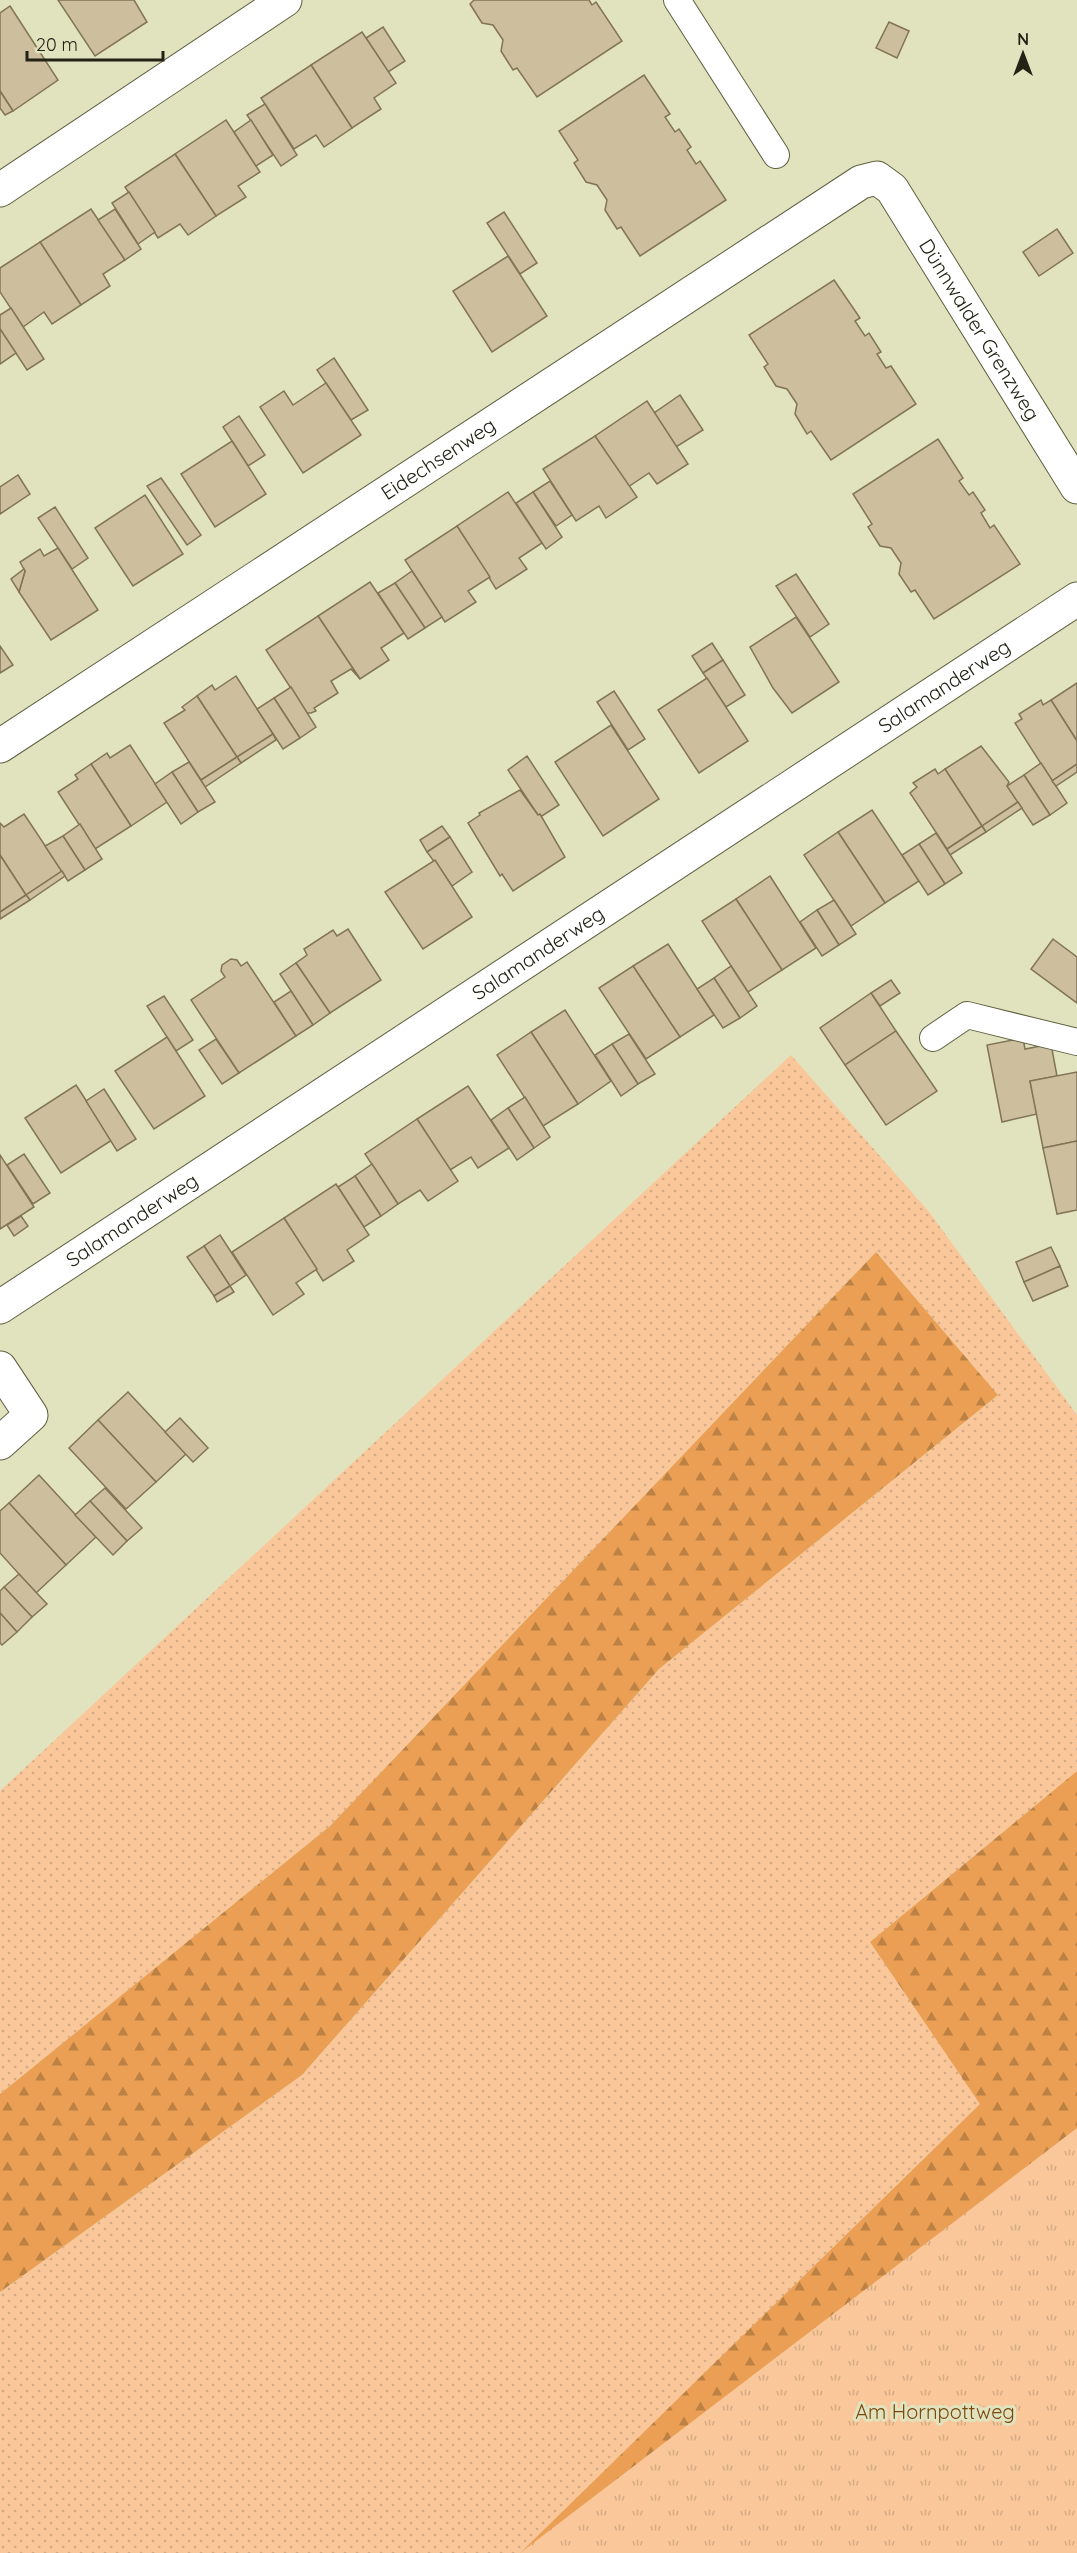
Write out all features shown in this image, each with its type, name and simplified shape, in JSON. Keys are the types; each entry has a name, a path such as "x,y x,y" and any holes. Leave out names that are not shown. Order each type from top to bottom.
{"street":[{"path":"0,190 285,0"},
{"name":"Dünnwalder Grenzweg","path":"877,178 891,189 1077,487"},
{"name":"Eidechsenweg","path":"0,746 861,182 877,178"},
{"name":"Salamanderweg","path":"0,1307 1077,599"},
{"path":"0,1368 31,1415 0,1443"}],"lane":[{"path":"677,0 776,155"},
{"path":"933,1038 967,1015 1077,1042"}],"green space":[{"path":"791,1055 930,1213 1077,1415 1077,1771 870,1942 981,2104 520,2553 0,2553 0,2292 302,2075 659,1669 998,1395 876,1252 330,1826 0,2094 0,1791"},
{"path":"876,1252 998,1395 659,1669 302,2075 0,2292 0,2094 330,1826"},
{"name":"Am Hornpottweg","path":"1077,1771 1077,2553 520,2553 980,2104 870,1942"},
{"name":"Am Hornpottweg","path":"1077,2128 1077,2553 520,2553"}],"building":[{"path":"58,0 134,0 147,22 95,56"},
{"path":"474,0 589,0 592,5 596,2 622,41 537,97 517,68 513,70 501,51 503,40 493,25 482,23 470,4"},
{"path":"10,6 58,80 13,111 0,91 0,13"},
{"path":"889,22 909,31 897,58 876,48"},
{"path":"383,27 405,61 388,72 366,38"},
{"path":"362,32 396,83 374,98 381,109 352,128 311,65"},
{"path":"311,65 352,128 324,147 316,135 294,149 261,98"},
{"path":"644,75 670,114 665,117 675,132 679,129 691,147 687,150 696,164 700,161 726,200 640,256 621,227 617,229 605,210 607,200 597,185 586,182 574,163 578,160 559,131"},
{"path":"0,91 13,111 5,115 0,108"},
{"path":"265,104 297,155 281,166 247,115"},
{"path":"226,120 260,172 238,186 246,197 216,216 175,154"},
{"path":"251,120 273,155 256,166 234,132"},
{"path":"175,154 216,216 188,235 180,224 158,238 125,187"},
{"path":"129,192 155,232 138,244 112,203"},
{"path":"91,209 125,260 103,274 110,286 81,305 40,242"},
{"path":"115,209 141,249 125,260 98,220"},
{"path":"504,212 537,263 520,274 487,223"},
{"path":"1057,229 1073,253 1039,276 1023,252"},
{"path":"40,242 81,305 52,324 44,312 23,327 0,292 0,268"},
{"path":"508,256 547,316 492,352 453,291"},
{"path":"834,280 860,318 855,321 865,336 869,333 881,352 877,354 886,368 891,366 916,404 831,460 811,431 807,434 795,414 797,404 787,389 776,386 764,367 768,364 749,335"},
{"path":"11,308 44,359 27,370 0,329 0,315"},
{"path":"0,329 16,353 0,364"},
{"path":"334,358 368,410 351,420 317,370"},
{"path":"326,383 361,435 303,473 260,407 284,391 293,405"},
{"path":"680,395 703,430 676,447 654,413"},
{"path":"647,401 688,464 657,484 649,473 628,487 595,436"},
{"path":"239,416 265,455 248,466 223,427"},
{"path":"595,436 637,497 606,518 599,506 576,521 543,469"},
{"path":"938,439 963,478 959,481 969,495 973,492 985,510 981,513 990,528 994,525 1020,564 934,619 915,590 911,592 899,574 901,563 891,548 880,546 868,527 872,524 853,494"},
{"path":"232,441 266,494 215,527 181,474"},
{"path":"18,475 30,494 0,514 0,487"},
{"path":"161,478 201,535 187,545 147,486"},
{"path":"550,481 572,515 556,526 533,492"},
{"path":"508,492 542,543 519,558 527,569 496,589 457,526"},
{"path":"533,492 562,537 546,549 516,503"},
{"path":"145,495 183,554 133,586 95,528"},
{"path":"55,507 88,558 72,569 38,518"},
{"path":"457,526 490,577 468,591 476,602 445,622 405,560"},
{"path":"58,548 98,610 51,640 19,592 25,571 20,562 40,549 44,556"},
{"path":"24,569 25,571 19,592 11,579"},
{"path":"412,571 442,617 425,628 395,583"},
{"path":"796,574 829,624 810,637 776,586"},
{"path":"370,582 404,633 381,648 389,660 360,679 318,616"},
{"path":"395,583 425,628 408,639 378,593"},
{"path":"318,616 360,679 351,669 331,681 338,693 314,708 316,711 307,713 266,650"},
{"path":"796,617 839,682 792,713 773,688 750,647"},
{"path":"712,643 723,660 703,673 692,656"},
{"path":"0,646 13,665 0,673"},
{"path":"723,660 745,695 726,707 703,673"},
{"path":"236,676 273,734 237,757 197,696 212,685 215,690"},
{"path":"707,678 748,741 699,773 658,710"},
{"path":"1077,683 1077,741 1051,700"},
{"path":"291,687 316,727 300,738 274,698"},
{"path":"614,691 645,739 628,750 597,702"},
{"path":"197,696 237,757 201,780 164,723 185,710 182,707"},
{"path":"274,698 300,738 283,749 257,709"},
{"path":"1041,700 1043,705 1051,700 1077,741 1077,764 1052,781 1015,723 1022,719 1019,714"},
{"path":"611,725 659,799 603,836 555,762"},
{"path":"273,734 276,740 241,763 237,757"},
{"path":"130,745 167,802 131,826 91,764 107,753 110,758"},
{"path":"981,746 1009,782 1007,786 1018,802 982,826 945,769"},
{"path":"527,756 559,805 542,816 538,815 508,770"},
{"path":"237,757 241,763 205,787 201,780"},
{"path":"189,762 215,802 198,812 172,772"},
{"path":"1041,763 1067,803 1050,815 1024,775"},
{"path":"91,764 131,826 95,849 58,792 78,779 75,775"},
{"path":"1077,764 1077,772 1056,786 1052,781"},
{"path":"935,769 938,774 945,769 982,826 947,849 910,793 917,787 913,783"},
{"path":"172,772 198,812 181,824 155,784"},
{"path":"1024,775 1050,815 1033,825 1007,786"},
{"path":"520,790 538,815 540,814 565,857 513,891 502,874 500,876 468,823 480,815 479,813"},
{"path":"1018,802 1022,808 986,832 982,826"},
{"path":"872,810 919,881 885,903 838,832"},
{"path":"24,814 62,871 26,895 0,855 0,823 4,827"},
{"path":"80,824 102,859 85,870 63,836"},
{"path":"442,826 450,837 427,852 420,840"},
{"path":"982,826 986,832 950,855 947,849"},
{"path":"838,832 885,903 851,926 804,855"},
{"path":"936,833 962,873 945,884 919,844"},
{"path":"63,836 85,870 68,881 45,846"},
{"path":"450,837 472,872 452,886 427,852"},
{"path":"919,844 945,884 928,895 902,855"},
{"path":"0,855 26,895 0,912"},
{"path":"435,860 472,917 423,949 385,892"},
{"path":"62,871 65,876 30,900 26,895"},
{"path":"770,876 816,948 782,970 736,899"},
{"path":"26,895 30,900 0,919 0,912"},
{"path":"736,899 782,970 748,992 702,921"},
{"path":"834,900 856,934 839,945 817,910"},
{"path":"817,910 839,945 822,956 800,922"},
{"path":"348,929 381,980 330,1013 296,963 307,955 304,949 333,930 337,936"},
{"path":"1053,939 1077,957 1077,1003 1031,969"},
{"path":"668,944 714,1015 680,1037 633,966"},
{"path":"231,959 237,960 241,966 247,962 296,1036 239,1073 191,1000 225,977 221,971 222,965"},
{"path":"296,963 330,1013 313,1025 280,974"},
{"path":"633,966 680,1037 646,1059 599,988"},
{"path":"731,966 757,1006 740,1018 714,978"},
{"path":"714,978 740,1018 723,1028 697,989"},
{"path":"891,980 900,993 880,1006 871,993"},
{"path":"291,991 313,1025 296,1036 274,1002"},
{"path":"871,993 896,1031 845,1065 820,1028"},
{"path":"164,996 193,1040 176,1051 147,1006"},
{"path":"565,1010 611,1081 578,1104 531,1032"},
{"path":"896,1031 937,1091 886,1125 845,1065"},
{"path":"531,1032 578,1104 543,1126 497,1055"},
{"path":"629,1034 655,1074 638,1084 612,1044"},
{"path":"167,1037 205,1096 154,1129 115,1071"},
{"path":"1023,1038 1025,1049 1051,1044 1057,1076 1030,1081 1037,1114 1002,1122 987,1045"},
{"path":"216,1039 239,1073 222,1084 199,1050"},
{"path":"612,1044 638,1084 621,1096 595,1055"},
{"path":"1077,1072 1077,1141 1043,1148 1030,1081"},
{"path":"76,1085 112,1140 61,1173 25,1118"},
{"path":"468,1086 509,1148 478,1168 471,1157 450,1170 417,1119"},
{"path":"104,1089 136,1139 117,1151 86,1101"},
{"path":"525,1097 550,1137 534,1148 508,1108"},
{"path":"508,1108 534,1148 517,1160 491,1120"},
{"path":"417,1119 458,1181 428,1201 420,1190 398,1204 365,1154"},
{"path":"1077,1141 1077,1210 1057,1214 1043,1148"},
{"path":"24,1154 50,1193 33,1204 7,1165"},
{"path":"0,1155 34,1207 0,1229"},
{"path":"372,1164 398,1204 381,1216 355,1176"},
{"path":"355,1176 381,1216 364,1227 338,1187"},
{"path":"336,1184 369,1235 347,1250 354,1261 323,1281 284,1218"},
{"path":"21,1216 28,1226 14,1236 7,1225"},
{"path":"284,1218 317,1269 296,1283 304,1294 273,1315 232,1252"},
{"path":"220,1235 246,1275 230,1286 204,1246"},
{"path":"204,1246 230,1286 214,1296 187,1257"},
{"path":"1051,1247 1060,1266 1024,1282 1016,1262"},
{"path":"1060,1266 1068,1286 1033,1301 1024,1282"},
{"path":"230,1286 234,1292 217,1302 214,1296"},
{"path":"128,1392 186,1454 156,1482 98,1420"},
{"path":"180,1418 208,1448 193,1462 165,1432"},
{"path":"98,1420 156,1482 126,1509 69,1448"},
{"path":"39,1475 96,1537 66,1565 9,1503"},
{"path":"105,1488 142,1528 127,1541 90,1501"},
{"path":"90,1501 127,1541 113,1555 75,1515"},
{"path":"9,1503 66,1565 36,1593 0,1553 0,1511"},
{"path":"19,1574 47,1604 32,1617 4,1587"},
{"path":"4,1587 32,1617 17,1632 0,1613 0,1591"},
{"path":"0,1613 17,1632 2,1645 0,1643"}]}
